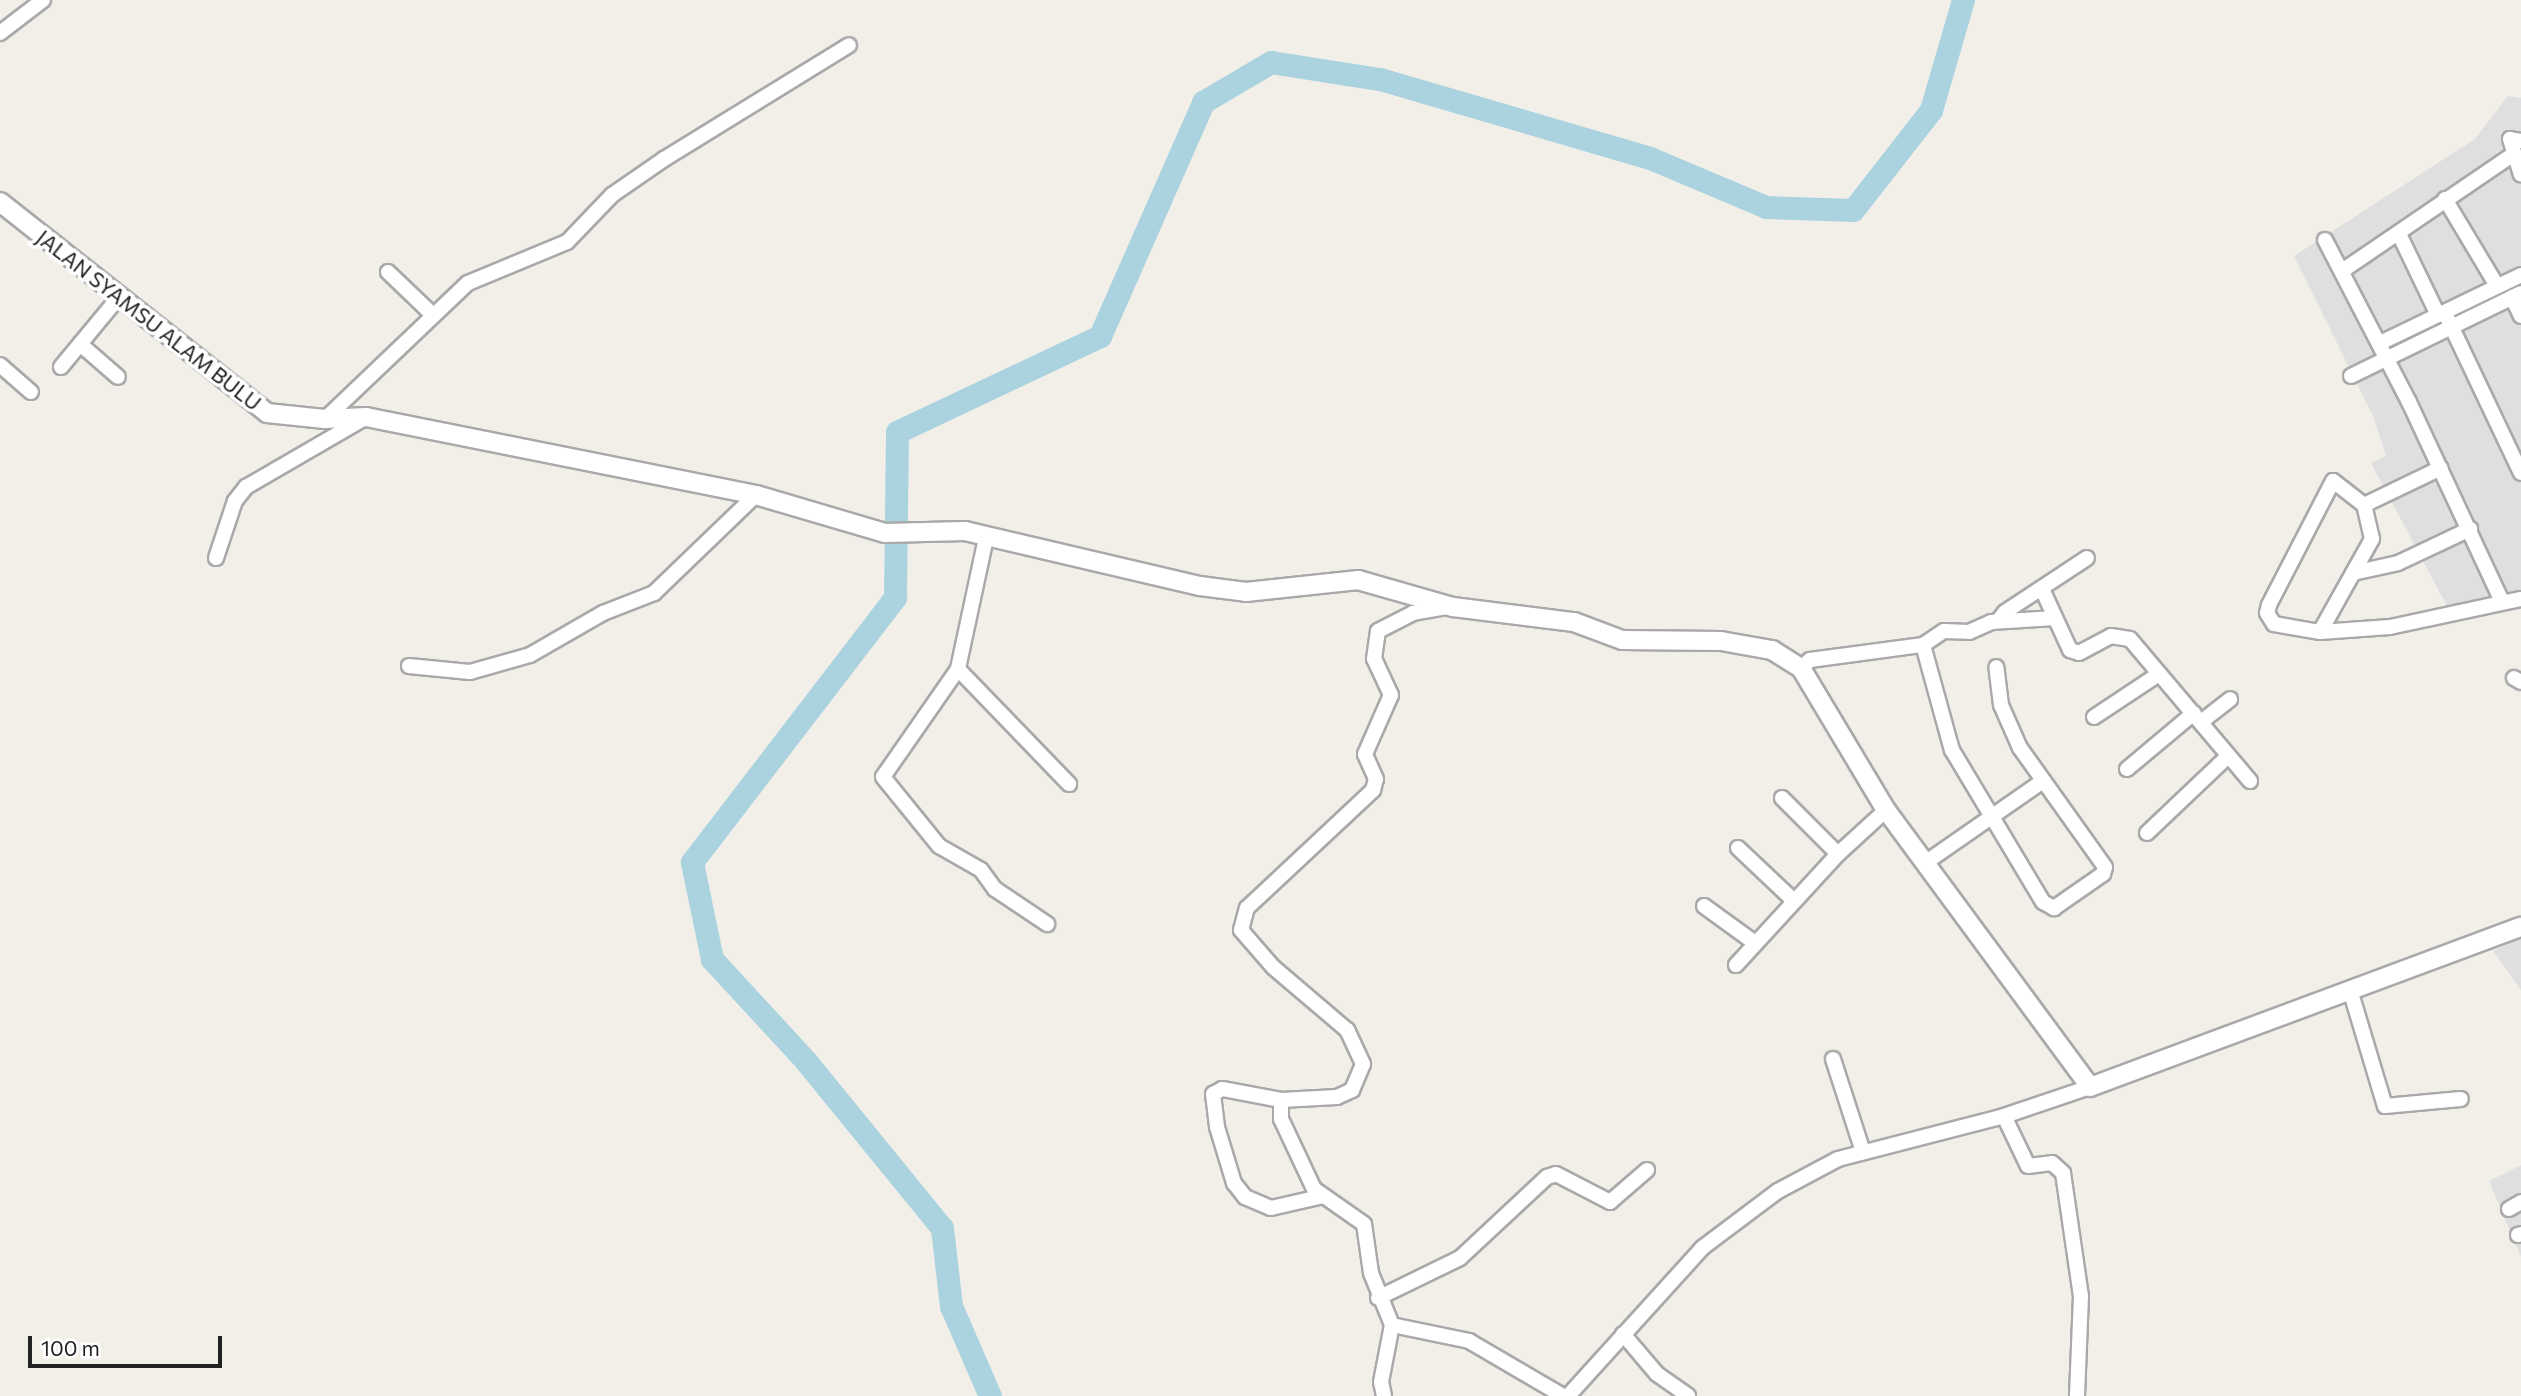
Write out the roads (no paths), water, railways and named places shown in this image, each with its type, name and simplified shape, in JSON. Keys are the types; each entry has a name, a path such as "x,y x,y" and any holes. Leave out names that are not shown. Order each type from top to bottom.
{"street":[{"path":"0,33 43,0"},
{"path":"325,419 433,315 478,276 567,242 612,195 632,181 849,45"},
{"path":"2521,141 2510,139 2512,155 2521,174"},
{"path":"2342,271 2512,155"},
{"path":"2445,199 2497,286"},
{"name":"JALAN SYAMSU ALAM BULU","path":"0,202 119,297 205,361 253,406 267,413 325,419 366,417 756,495 885,533 965,531 986,538 1228,590 1272,590 1358,580 1453,607 1574,622 1622,640 1754,645 1786,656 1801,668"},
{"path":"2399,233 2441,314 2452,327 2521,473"},
{"path":"2325,240 2387,357 2502,601"},
{"path":"388,272 433,315"},
{"path":"2380,343 2521,275"},
{"path":"2351,376 2516,295 2521,316"},
{"path":"61,367 119,297"},
{"path":"80,344 118,377"},
{"path":"0,365 31,392"},
{"path":"216,558 235,501 246,487 366,417"},
{"path":"2364,505 2441,468"},
{"path":"2320,632 2372,539 2364,505 2333,481 2269,605 2268,618 2279,627 2320,632 2390,627 2521,599"},
{"path":"409,666 470,672 530,655 603,613 654,593 756,495"},
{"path":"2353,573 2398,563 2470,529"},
{"path":"986,538 958,669 883,777 939,846 981,870 995,889 1047,924"},
{"path":"2087,558 1998,621 1969,632 1944,631 1923,645 1810,660 1801,668 1886,810 2090,1087"},
{"path":"2042,589 2074,653 2111,636 2130,639 2250,781"},
{"path":"1324,1196 1270,1208 1245,1198 1234,1183 1217,1127 1213,1094 1223,1089 1281,1100 1337,1097 1352,1090 1363,1063 1348,1030 1273,967 1241,930 1242,920 1247,908 1373,790 1377,779 1365,754 1391,695 1374,659 1378,631 1413,613 1453,607"},
{"path":"1998,621 2055,618"},
{"path":"1923,645 1952,750 2048,907 2054,908 2103,874 2105,867 2020,748 2001,705 1996,667"},
{"path":"958,669 1069,784"},
{"path":"2094,717 2160,674"},
{"path":"2127,769 2197,718 2230,699"},
{"path":"2147,833 2227,757"},
{"path":"1925,863 2043,781"},
{"path":"1782,798 1838,855"},
{"path":"1736,965 1838,855 1886,810"},
{"path":"1738,848 1794,901"},
{"path":"1704,906 1755,943"},
{"path":"1392,1325 1469,1340 1566,1396 1702,1248 1748,1211 1820,1168 1863,1152 2004,1116 2090,1087 2351,993 2521,928"},
{"path":"2351,993 2385,1107 2461,1099"},
{"path":"1833,1059 1863,1152"},
{"path":"1281,1100 1280,1119 1303,1173 1324,1196 1364,1224 1378,1298 1392,1325 1381,1382 1384,1396"},
{"path":"2004,1116 2028,1166 2052,1163 2063,1173 2081,1296 2077,1396"},
{"path":"1378,1298 1460,1258 1547,1177 1564,1178 1599,1200 1610,1202 1647,1171"},
{"path":"1623,1334 1657,1374 1688,1396"}],"waterway":[{"path":"990,1396 951,1306 942,1228 806,1061 712,959 692,862 895,597 897,432 1100,336 1203,102 1271,62 1380,79 1650,158 1766,207 1853,210 1931,110 1963,0"}]}
